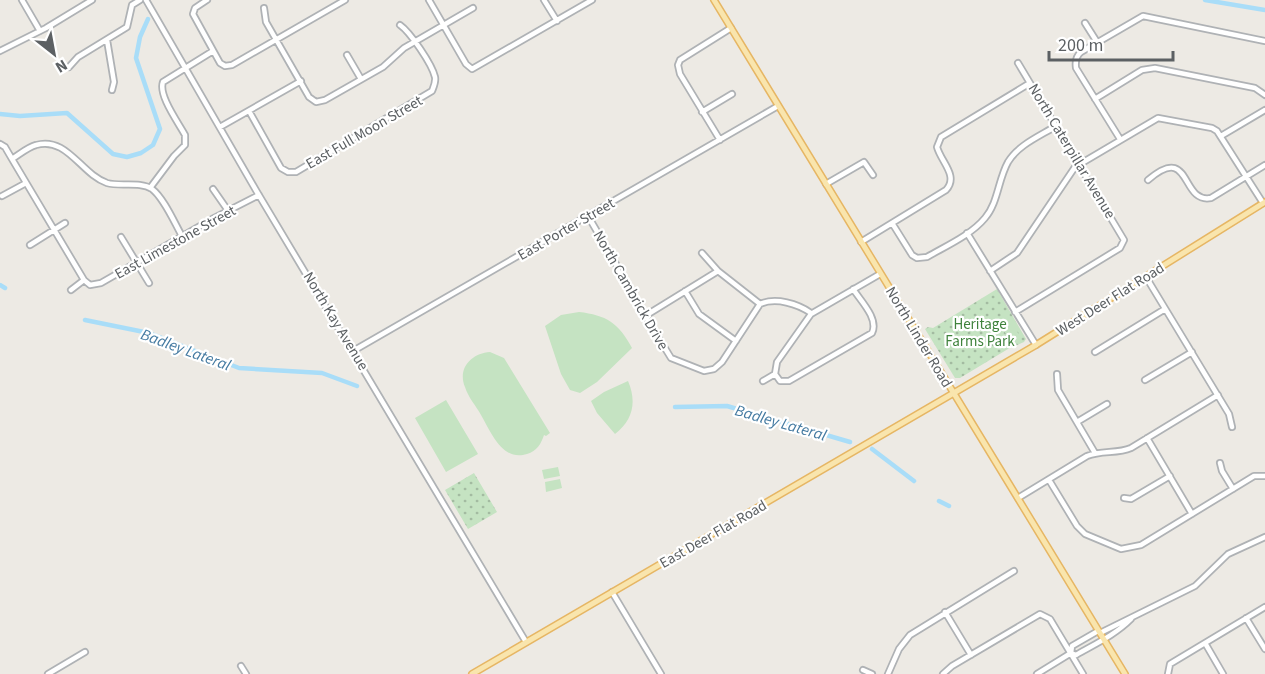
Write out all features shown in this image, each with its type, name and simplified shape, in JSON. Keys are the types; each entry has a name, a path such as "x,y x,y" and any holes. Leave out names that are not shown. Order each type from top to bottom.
{"main road":[{"name":"North Linder Road","path":"714,0 1125,674"},
{"name":"West Deer Flat Road","path":"954,394 1264,203"},
{"name":"East Deer Flat Road","path":"472,674 954,394"}],"street":[{"path":"22,0 40,31"},
{"path":"0,51 40,31 92,0"},
{"path":"69,67 78,57 127,27 132,5 140,0"},
{"path":"207,0 193,11 194,18 220,63 225,66 232,65 336,2 345,0"},
{"path":"429,0 470,69 478,67 592,0"},
{"path":"544,0 557,21"},
{"name":"North Kay Avenue","path":"148,2 259,195 526,642"},
{"path":"264,8 266,22 309,97 316,102 325,100 383,67 415,42 473,8"},
{"path":"1120,139 1076,68 1075,62 1078,55 1097,42 1143,16 1265,41"},
{"path":"1085,23 1097,42"},
{"path":"400,25 406,29 415,42"},
{"path":"720,140 680,74 678,65 680,60 731,28"},
{"path":"107,40 114,82 112,90"},
{"name":"East Full Moon Street","path":"249,111 281,168 288,172 296,172 428,95 435,85 434,74 415,42"},
{"path":"150,188 174,156 185,146 186,140 161,86 166,78 213,51"},
{"path":"347,55 361,79"},
{"name":"North Caterpillar Avenue","path":"1015,312 1120,248 1124,240 1018,63"},
{"path":"1095,99 1143,70 1155,68 1255,88 1265,95"},
{"path":"220,127 301,81"},
{"path":"861,242 946,190 951,184 952,177 937,147 939,140 1030,83"},
{"path":"702,112 732,94"},
{"name":"East Porter Street","path":"353,351 778,106"},
{"path":"1221,136 1265,110"},
{"path":"990,271 1017,253 1071,171 1120,139 1158,118 1212,128 1221,136 1264,203"},
{"path":"892,223 912,255 919,258 927,257 981,223 990,212 1006,167 1013,155 1023,146 1056,126"},
{"path":"0,144 5,147 84,280 72,290"},
{"path":"12,159 36,145 57,145 99,180 114,185 150,188 157,195 182,236"},
{"path":"826,184 864,162 873,176"},
{"path":"1148,180 1164,168 1175,167 1182,173 1197,196 1203,199 1211,198 1265,165"},
{"path":"2,196 26,183"},
{"path":"213,189 229,212"},
{"name":"East Limestone Street","path":"84,280 90,285 101,283 259,195"},
{"name":"North Cambrick Drive","path":"588,216 620,275 671,358 704,371 710,370 722,362 736,341"},
{"path":"30,245 65,223"},
{"path":"967,233 1036,345"},
{"path":"121,237 149,283"},
{"path":"702,253 718,271 760,304"},
{"path":"645,316 718,271"},
{"path":"854,289 874,321 874,331 789,381 780,381 775,374 777,362 803,322 811,314 854,289 880,274"},
{"path":"1146,277 1229,414 1232,427"},
{"path":"685,291 699,314 736,341 760,304 775,300 806,309 811,314"},
{"path":"1095,352 1165,309"},
{"path":"1145,380 1192,352"},
{"path":"763,381 775,374"},
{"path":"1057,374 1058,390 1095,453"},
{"path":"1018,498 1095,453 1126,450 1218,395"},
{"path":"1077,422 1107,404"},
{"path":"1147,438 1192,514"},
{"path":"1220,463 1233,489"},
{"path":"1124,498 1131,499 1170,476"},
{"path":"1049,480 1077,526 1085,534 1114,547 1127,549 1141,545 1254,476 1265,476"},
{"path":"1071,654 1072,646 1195,586 1228,554 1265,537"},
{"path":"888,674 906,639 945,612 1014,571"},
{"path":"612,592 661,674"},
{"path":"1168,672 1170,664 1265,607"},
{"path":"945,612 971,654"},
{"path":"943,674 952,666 1036,615 1043,615 1050,619 1083,674"},
{"path":"1037,674 1103,639 1121,628 1132,617"},
{"path":"1246,618 1265,650"},
{"path":"1205,643 1223,674"},
{"path":"48,674 85,652"},
{"path":"241,666 246,674"},
{"path":"863,670 872,674"}],"green space":[{"name":"Heritage Farms Park","path":"997,289 1026,339 960,378 955,378 925,329 933,328"},
{"path":"579,312 597,315 617,326 632,348 597,382 580,393 570,390 561,374 545,326 561,315"},
{"path":"1012,323 1021,338 1012,344 1003,329"},
{"path":"490,352 504,358 550,433 544,435 538,447 530,453 518,455 504,450 493,437 466,391 463,374 468,363 477,355"},
{"path":"628,381 633,403 632,410 626,423 615,434 597,413 591,401"},
{"path":"446,400 478,454 446,472 415,418"},
{"path":"558,467 560,476 544,479 542,470"},
{"path":"474,473 497,512 468,529 445,490"},
{"path":"560,479 562,488 546,492 545,482"}],"waterway":[{"path":"1205,0 1265,10"},
{"path":"0,114 20,116 67,113 113,154 127,157 141,153 153,145 160,129 136,58 140,37 148,19"},
{"name":"Badley Lateral","path":"0,285 5,288"},
{"name":"Badley Lateral","path":"85,320 149,333 239,368 322,373 357,386"},
{"name":"Badley Lateral","path":"675,407 727,406 850,442"},
{"name":"Badley Lateral","path":"872,449 914,481"},
{"name":"Badley Lateral","path":"939,501 949,506"}]}
